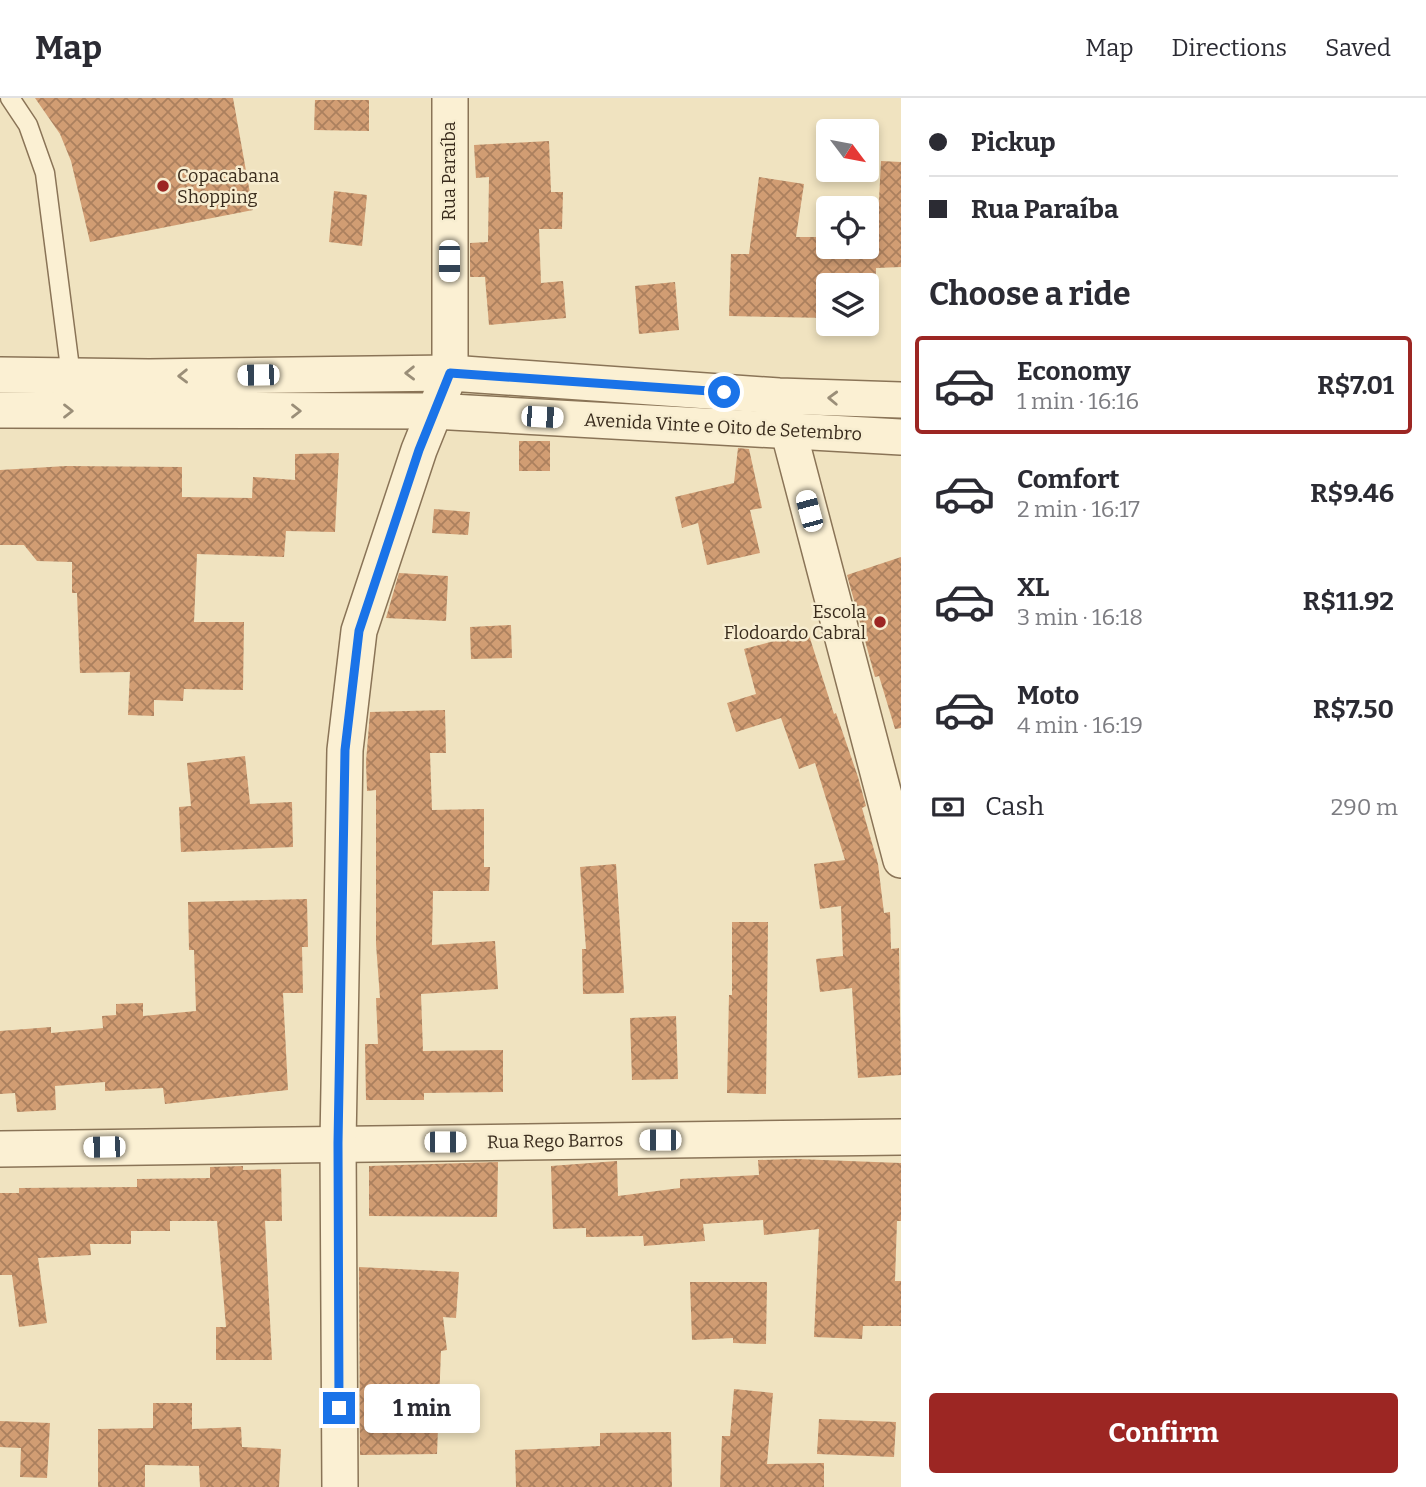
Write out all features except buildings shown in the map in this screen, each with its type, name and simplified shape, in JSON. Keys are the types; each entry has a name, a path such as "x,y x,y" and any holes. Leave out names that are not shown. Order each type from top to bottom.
{"street":[{"name":"Rua Paraíba","path":"340,1487 338,1143 345,750 358,644 372,592 433,411 450,373 450,98"},
{"name":"Avenida Vinte e Oito de Setembro","path":"7,375 450,373 779,396 901,400"},
{"path":"6,410 7,375"},
{"path":"779,396 901,860"},
{"name":"Avenida Vinte e Oito de Setembro","path":"6,410 433,411 901,437"},
{"name":"Rua Rego Barros","path":"0,1149 901,1137"}],"lane":[{"path":"10,98 29,125 45,173 71,376"}],"place":[{"name":"Copacabana Shopping","path":"163,186"},
{"name":"Escola Flodoardo Cabral","path":"880,622"}],"route":[{"path":"339,1408 338,1143 345,750 359,631 433,411 450,373 724,392"}]}
